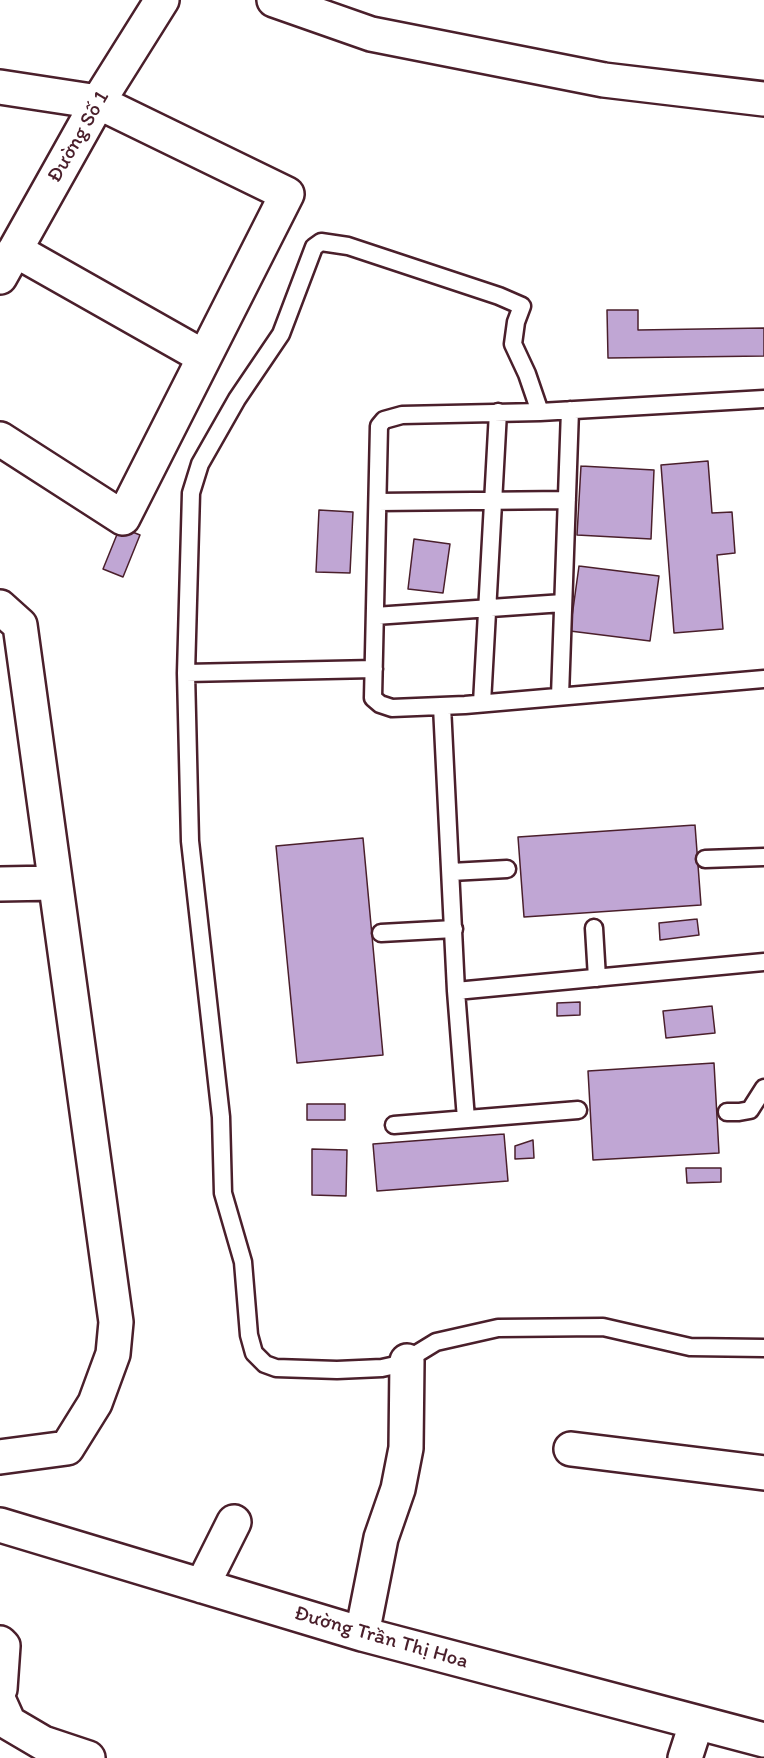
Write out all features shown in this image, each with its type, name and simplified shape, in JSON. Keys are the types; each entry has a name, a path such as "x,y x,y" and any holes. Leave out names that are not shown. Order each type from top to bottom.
{"street":[{"name":"Đường Số 1","path":"7,263 98,102 162,0"},
{"path":"274,0 371,34 604,80 764,99"},
{"path":"0,87 98,102 287,194 123,518 0,439"},
{"path":"7,263 204,357"},
{"path":"0,607 20,625 116,1322 113,1354 95,1403 67,1448 0,1457"},
{"path":"0,884 54,882"},
{"path":"362,1634 381,1538 398,1489 406,1448 407,1361"},
{"path":"571,1449 764,1473"},
{"path":"202,1586 234,1522"},
{"name":"Đường Trần Thị Hoa","path":"0,1525 362,1634 696,1724 764,1740"},
{"path":"0,1643 3,1646 0,1689"},
{"path":"3,1723 43,1743 88,1758"},
{"path":"685,1758 696,1724"}],"lane":[{"path":"540,412 527,374 513,344 516,322 522,306 499,296 348,246 321,242 314,247 280,334 237,399 200,465 191,493 186,674 190,841 221,1117 223,1192 243,1262 249,1335 254,1353 265,1364 276,1368 337,1371 400,1365 436,1342 498,1328 603,1327 690,1347 764,1348"},
{"path":"764,399 540,412 402,415 384,420 379,426 373,698 380,704 393,708 442,706 764,679"},
{"path":"560,696 570,410"},
{"path":"482,703 498,412"},
{"path":"378,502 567,500"},
{"path":"375,616 563,603"},
{"path":"186,674 374,669"},
{"path":"442,706 456,992 466,1119"},
{"path":"705,859 764,857"},
{"path":"451,872 507,869"},
{"path":"594,928 597,978"},
{"path":"381,933 453,929"},
{"path":"456,992 764,962"},
{"path":"727,1112 750,1110 764,1088"},
{"path":"394,1125 578,1110"}],"building":[{"path":"607,310 638,310 638,330 764,328 764,356 608,358"},
{"path":"708,461 712,513 732,512 735,553 717,555 723,629 674,633 661,465"},
{"path":"581,466 654,470 651,539 577,535"},
{"path":"319,510 353,512 350,573 316,572"},
{"path":"120,527 140,535 123,577 103,569"},
{"path":"414,539 450,544 443,593 408,589"},
{"path":"579,566 659,576 650,641 570,631"},
{"path":"695,825 701,905 524,917 518,837"},
{"path":"363,838 383,1055 297,1063 276,846"},
{"path":"697,919 699,935 660,940 659,923"},
{"path":"580,1002 580,1015 557,1016 557,1003"},
{"path":"712,1006 715,1033 666,1038 663,1011"},
{"path":"714,1063 719,1153 593,1160 588,1071"},
{"path":"307,1104 345,1104 345,1120 307,1120"},
{"path":"504,1134 508,1181 377,1191 373,1144"},
{"path":"533,1140 534,1158 515,1159 515,1146"},
{"path":"312,1149 347,1150 346,1196 312,1195"},
{"path":"686,1168 721,1168 721,1182 687,1183"}]}
